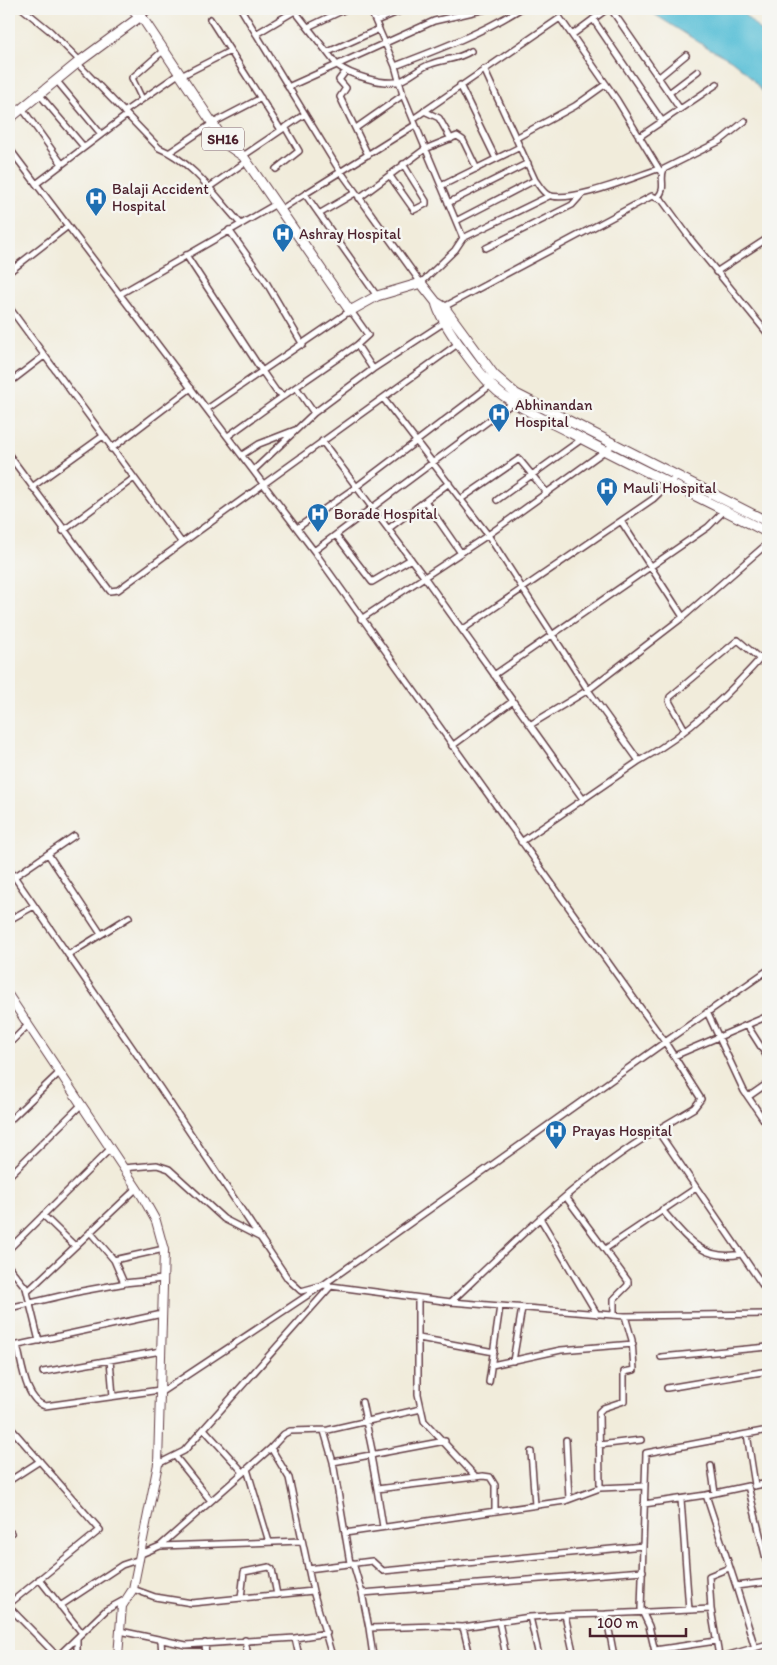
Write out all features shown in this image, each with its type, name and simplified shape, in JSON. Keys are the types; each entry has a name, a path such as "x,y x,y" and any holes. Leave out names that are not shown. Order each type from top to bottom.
{"main road":[{"path":"9,119 78,62 139,17"},
{"name":"SH16","path":"139,17 164,50 227,145 245,158 277,207 351,311"},
{"path":"351,311 377,296 421,283 494,375 516,399 678,476 768,533"},
{"path":"439,306 445,322 491,385 605,452 671,484 768,522"}],"street":[{"path":"23,9 50,31 159,148 170,152 208,188 240,223"},
{"path":"131,9 139,17 150,9"},
{"path":"241,9 340,172 421,283 455,250 463,238 549,196 581,195 660,171 720,141 745,121"},
{"path":"308,27 346,9"},
{"path":"370,9 395,66 403,95 463,238"},
{"path":"376,21 405,9"},
{"path":"288,87 434,21 486,9"},
{"path":"395,66 466,37 518,9"},
{"path":"572,35 609,9 680,109"},
{"path":"256,34 294,10 337,65 345,72 362,77 399,81 430,64 456,59 471,51"},
{"path":"413,119 484,68 560,18 606,84 660,171 663,190 658,197 648,198 439,306"},
{"path":"210,19 261,98 300,151 276,169"},
{"path":"593,19 662,121"},
{"path":"328,52 379,29"},
{"path":"142,100 132,78 164,50"},
{"path":"36,184 142,100 180,74 230,51"},
{"path":"658,78 686,55"},
{"path":"484,68 535,180 543,192 549,196"},
{"path":"669,93 698,71"},
{"path":"345,72 339,79 346,88 340,97 368,154"},
{"path":"56,80 101,134"},
{"path":"516,138 575,106 606,84"},
{"path":"639,137 717,84"},
{"path":"460,85 496,159"},
{"path":"39,94 84,147"},
{"path":"356,128 403,95"},
{"path":"170,152 213,123 261,98"},
{"path":"22,108 62,164"},
{"path":"424,111 439,118 451,139"},
{"path":"208,188 305,114"},
{"path":"120,294 240,223 305,194 312,187 416,125"},
{"path":"318,214 390,176 425,148 457,136 464,140 477,168"},
{"path":"441,186 520,147"},
{"path":"9,148 314,551 665,1042 701,1099 694,1108 618,1154 566,1196 451,1302"},
{"path":"448,203 528,163"},
{"path":"390,176 414,210 426,204 422,194 403,164"},
{"path":"456,221 535,180"},
{"path":"305,194 377,296"},
{"path":"486,248 572,205 581,195"},
{"path":"658,197 716,272 768,334"},
{"path":"9,272 68,226"},
{"path":"229,230 266,282 303,346"},
{"path":"716,272 768,238"},
{"path":"186,255 262,372 276,391 284,396"},
{"path":"9,307 111,449 182,543"},
{"path":"207,409 303,346 351,311 368,335 357,345 228,436"},
{"path":"254,470 314,413 373,369 445,322"},
{"path":"9,455 110,591 118,590 459,343"},
{"path":"357,345 373,369"},
{"path":"9,383 44,356"},
{"path":"297,528 356,487 491,385"},
{"path":"296,387 314,413"},
{"path":"111,449 191,388"},
{"path":"383,398 488,535 588,690 639,761"},
{"path":"314,551 516,399"},
{"path":"242,455 259,444 298,429"},
{"path":"32,488 103,436"},
{"path":"497,500 582,440"},
{"path":"322,441 425,578 583,799"},
{"path":"361,619 488,535 613,445"},
{"path":"461,499 517,460 522,460 547,493"},
{"path":"462,630 621,521 671,484 678,476"},
{"path":"63,530 134,478"},
{"path":"388,529 449,483"},
{"path":"425,501 461,553"},
{"path":"494,675 708,527 728,506"},
{"path":"621,521 683,616"},
{"path":"336,535 372,582 411,559"},
{"path":"530,725 588,690 683,616 768,543"},
{"path":"685,730 669,701 670,697 738,640 760,659"},
{"path":"521,842 706,714 768,650"},
{"path":"452,746 513,701"},
{"path":"14,877 74,836"},
{"path":"48,854 101,934"},
{"path":"9,869 288,1279 300,1291 323,1285 451,1302 625,1316 768,1314"},
{"path":"9,920 34,906"},
{"path":"68,955 130,916"},
{"path":"17,1345 32,1396 45,1406 160,1391 323,1285 768,970"},
{"path":"9,996 137,1188 156,1221 164,1249 158,1464 132,1589 122,1606 118,1656"},
{"path":"707,1012 748,1097 768,1126"},
{"path":"674,1056 768,1016"},
{"path":"9,1044 28,1025"},
{"path":"747,1025 768,1058"},
{"path":"9,1121 60,1072"},
{"path":"748,1097 768,1083"},
{"path":"9,1176 81,1105"},
{"path":"657,1130 768,1293"},
{"path":"9,1249 110,1149"},
{"path":"123,1168 157,1166 169,1169 224,1219 261,1238"},
{"path":"28,1291 137,1188"},
{"path":"605,1249 696,1188"},
{"path":"566,1196 628,1283 614,1299 614,1315"},
{"path":"662,1210 699,1248 726,1257 741,1254"},
{"path":"43,1215 75,1246"},
{"path":"540,1218 597,1314"},
{"path":"90,1232 114,1260 121,1279 126,1284"},
{"path":"114,1260 164,1249"},
{"path":"9,1267 28,1291 38,1340"},
{"path":"9,1308 126,1284 163,1279"},
{"path":"158,1464 184,1451 330,1287"},
{"path":"418,1298 418,1394 424,1421 445,1440 476,1477"},
{"path":"489,1382 500,1306"},
{"path":"513,1360 522,1308"},
{"path":"9,1347 162,1314"},
{"path":"600,1488 599,1412 603,1408 624,1401 624,1372 634,1370 632,1344 625,1316"},
{"path":"419,1338 494,1352"},
{"path":"492,1365 561,1350 632,1344"},
{"path":"661,1357 768,1347"},
{"path":"43,1372 161,1351"},
{"path":"110,1360 113,1396"},
{"path":"667,1388 768,1371"},
{"path":"362,1402 383,1527"},
{"path":"60,1606 122,1565 160,1546 287,1432 324,1431 422,1409"},
{"path":"9,1426 100,1530 9,1605 57,1656 106,1610 126,1599"},
{"path":"204,1429 245,1471 269,1542"},
{"path":"716,1641 655,1653 649,1626 643,1612 642,1571 646,1453 768,1430"},
{"path":"324,1431 333,1462 352,1563 362,1593 372,1656"},
{"path":"9,1436 14,1432"},
{"path":"747,1434 755,1485"},
{"path":"333,1462 372,1456 445,1440"},
{"path":"566,1440 569,1500"},
{"path":"600,1445 641,1440"},
{"path":"271,1448 289,1478 313,1591 327,1633 332,1656"},
{"path":"531,1452 536,1505"},
{"path":"175,1456 211,1501"},
{"path":"9,1481 40,1461"},
{"path":"711,1466 715,1493"},
{"path":"377,1489 490,1477 493,1481 496,1511"},
{"path":"644,1504 768,1483"},
{"path":"345,1533 569,1500 600,1488 645,1486"},
{"path":"748,1486 768,1567"},
{"path":"706,1495 755,1648"},
{"path":"681,1499 689,1610"},
{"path":"160,1546 302,1541"},
{"path":"308,1569 372,1561 383,1571 643,1546"},
{"path":"241,1598 244,1572 269,1567 272,1569 276,1595"},
{"path":"719,1656 711,1609 709,1576 729,1568"},
{"path":"362,1593 642,1571"},
{"path":"39,1579 82,1633"},
{"path":"736,1586 768,1582"},
{"path":"132,1589 155,1597 192,1603 313,1591"},
{"path":"369,1628 438,1626 464,1628 530,1617 711,1609"},
{"path":"606,1614 614,1656"},
{"path":"565,1615 574,1656"},
{"path":"530,1617 538,1656"},
{"path":"499,1622 506,1656"},
{"path":"464,1628 470,1656"},
{"path":"120,1631 186,1645 295,1638 327,1633"},
{"path":"77,1638 77,1656"},
{"path":"295,1638 299,1656"},
{"path":"161,1640 162,1656"},
{"path":"246,1640 248,1656"},
{"path":"205,1643 206,1656"},
{"path":"725,1656 768,1644"}],"water":[{"path":"646,9 739,9 768,39 768,98 746,72 731,60"}],"place":[{"name":"Balaji Accident Hospital","path":"96,217"},
{"name":"Ashray Hospital","path":"283,253"},
{"name":"Abhinandan Hospital","path":"499,433"},
{"name":"Mauli Hospital","path":"607,507"},
{"name":"Borade Hospital","path":"318,533"},
{"name":"Prayas Hospital","path":"556,1150"}]}
